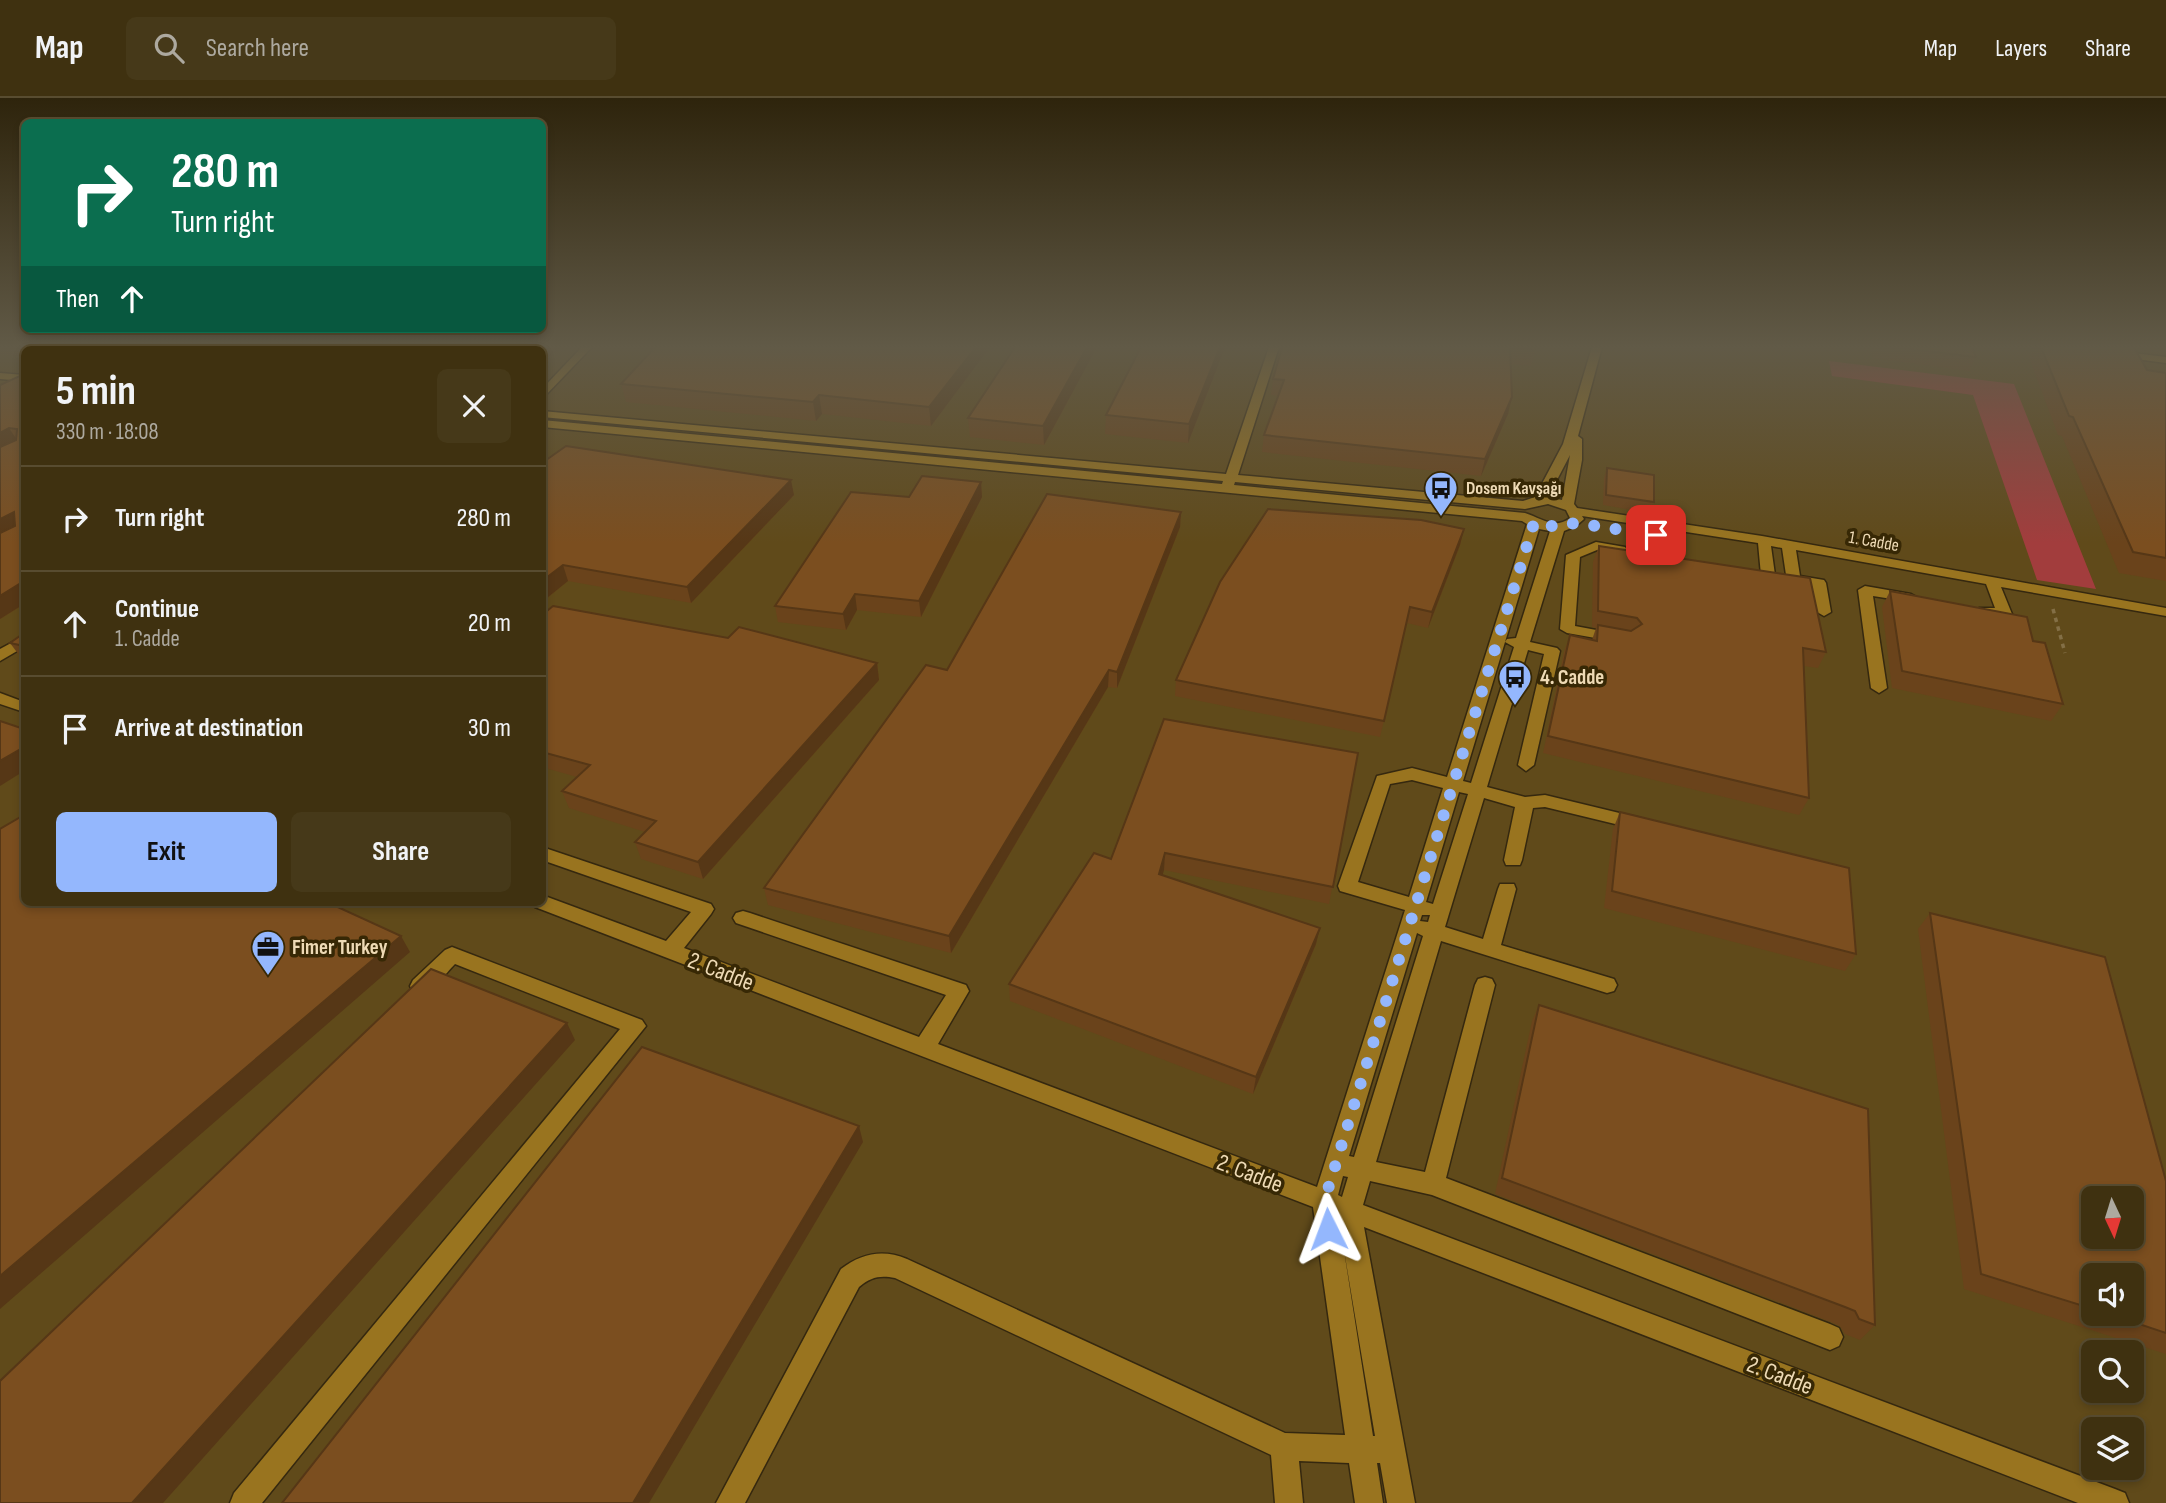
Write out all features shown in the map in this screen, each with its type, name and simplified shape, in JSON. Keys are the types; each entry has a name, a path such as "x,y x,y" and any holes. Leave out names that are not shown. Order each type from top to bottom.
{"street":[{"path":"1228,483 1252,413"},
{"path":"1369,1503 1324,1202 1498,639 1528,515 1556,476 1576,432 1581,413"},
{"path":"546,414 1568,517"},
{"path":"546,423 1228,483"},
{"path":"1401,1503 1349,1211 1523,644 1568,517 1576,460 1576,432"},
{"path":"1540,500 1568,517"},
{"name":"1. Cadde","path":"1568,517 1765,546 1994,587 2166,612"},
{"path":"1765,546 1761,573 1819,583 1824,612"},
{"path":"1625,640 1567,629 1573,555 1596,547 1636,553"},
{"path":"1789,550 1794,579"},
{"path":"1966,608 2005,614 1994,587"},
{"name":"1. Cadde","path":"1994,587 2051,602 2166,622"},
{"path":"1879,688 1865,590 1928,601"},
{"path":"1498,639 1552,651 1526,765"},
{"path":"0,656 21,642"},
{"path":"0,698 21,706"},
{"path":"1606,985 1490,949 1438,922 1413,915 1347,886 1383,780 1412,774 1525,803 1545,801 1651,827"},
{"path":"1513,860 1525,803"},
{"path":"546,854 704,909 670,951"},
{"path":"1490,949 1507,889"},
{"name":"2. Cadde","path":"546,904 2115,1503"},
{"path":"743,918 959,991 924,1048"},
{"path":"244,1503 635,1026 452,955 403,1003"},
{"path":"1433,1184 1485,985"},
{"path":"1336,1164 1433,1184 1830,1337"},
{"path":"730,1503 850,1278 864,1268 876,1264 898,1267 1284,1447 1391,1450"},
{"path":"1284,1447 1289,1503"}],"path":[{"path":"2051,602 2065,653"}],"shaded area":[{"path":"0,413 21,413 21,906 546,906 546,413 2166,413 2166,1503 0,1503"},
{"path":"1979,413 2025,413 2096,589 2037,580"}],"building":[{"path":"0,413 21,413 21,583 0,596 0,533 15,526 14,512 0,519 0,447 16,440 17,429 9,428 0,433"},
{"path":"972,413 1050,413 1043,426 968,418"},
{"path":"1107,413 1194,413 1189,424 1106,415"},
{"path":"1272,413 1505,413 1485,459 1264,435"},
{"path":"2068,413 2166,413 2166,558 2133,552 2073,417"},
{"path":"566,446 791,480 687,587 563,565 546,578 546,460"},
{"path":"1607,468 1654,475 1654,502 1606,495"},
{"path":"922,476 981,482 919,601 855,594 843,614 775,606 851,492 909,497"},
{"path":"1047,494 1181,512 1117,672 1109,670 949,936 764,888 926,665 947,670"},
{"path":"1268,509 1421,520 1464,529 1432,612 1410,607 1384,721 1176,680 1220,582"},
{"path":"1599,546 1810,578 1826,652 1803,648 1809,798 1548,736 1570,635 1597,641 1598,625 1631,631 1642,624 1637,618 1598,611"},
{"path":"1890,591 2027,617 2033,641 2045,643 2063,704 1902,671"},
{"path":"553,606 728,638 739,627 877,663 698,862 635,842 656,821 562,791 590,765 546,753 546,612"},
{"path":"21,635 21,645 10,643"},
{"path":"1164,719 1358,753 1333,887 1165,853 1159,874 1320,928 1256,1077 1009,984 1094,853 1111,859"},
{"path":"0,721 21,728 21,749 0,761"},
{"path":"1620,812 1849,868 1856,954 1612,891"},
{"path":"21,817 21,906 336,906 401,936 0,1276 0,829"},
{"path":"1930,913 2105,957 2166,1181 2166,1333 2144,1326 2144,1263 2081,1263 2081,1305 1981,1274"},
{"path":"431,969 567,1023 132,1503 0,1503 0,1381"},
{"path":"1539,1005 1868,1109 1875,1325 1859,1319 1855,1311 1845,1307 1502,1178"},
{"path":"642,1047 859,1126 633,1503 282,1503"}],"place":[{"name":"Dosem Kavşağı","path":"1441,518"},
{"name":"4. Cadde","path":"1515,707"},
{"name":"Fimer Turkey","path":"268,977"}],"route":[{"path":"1328,1229 1324,1202 1534,523 1550,527 1565,527 1575,523 1656,535"}]}
